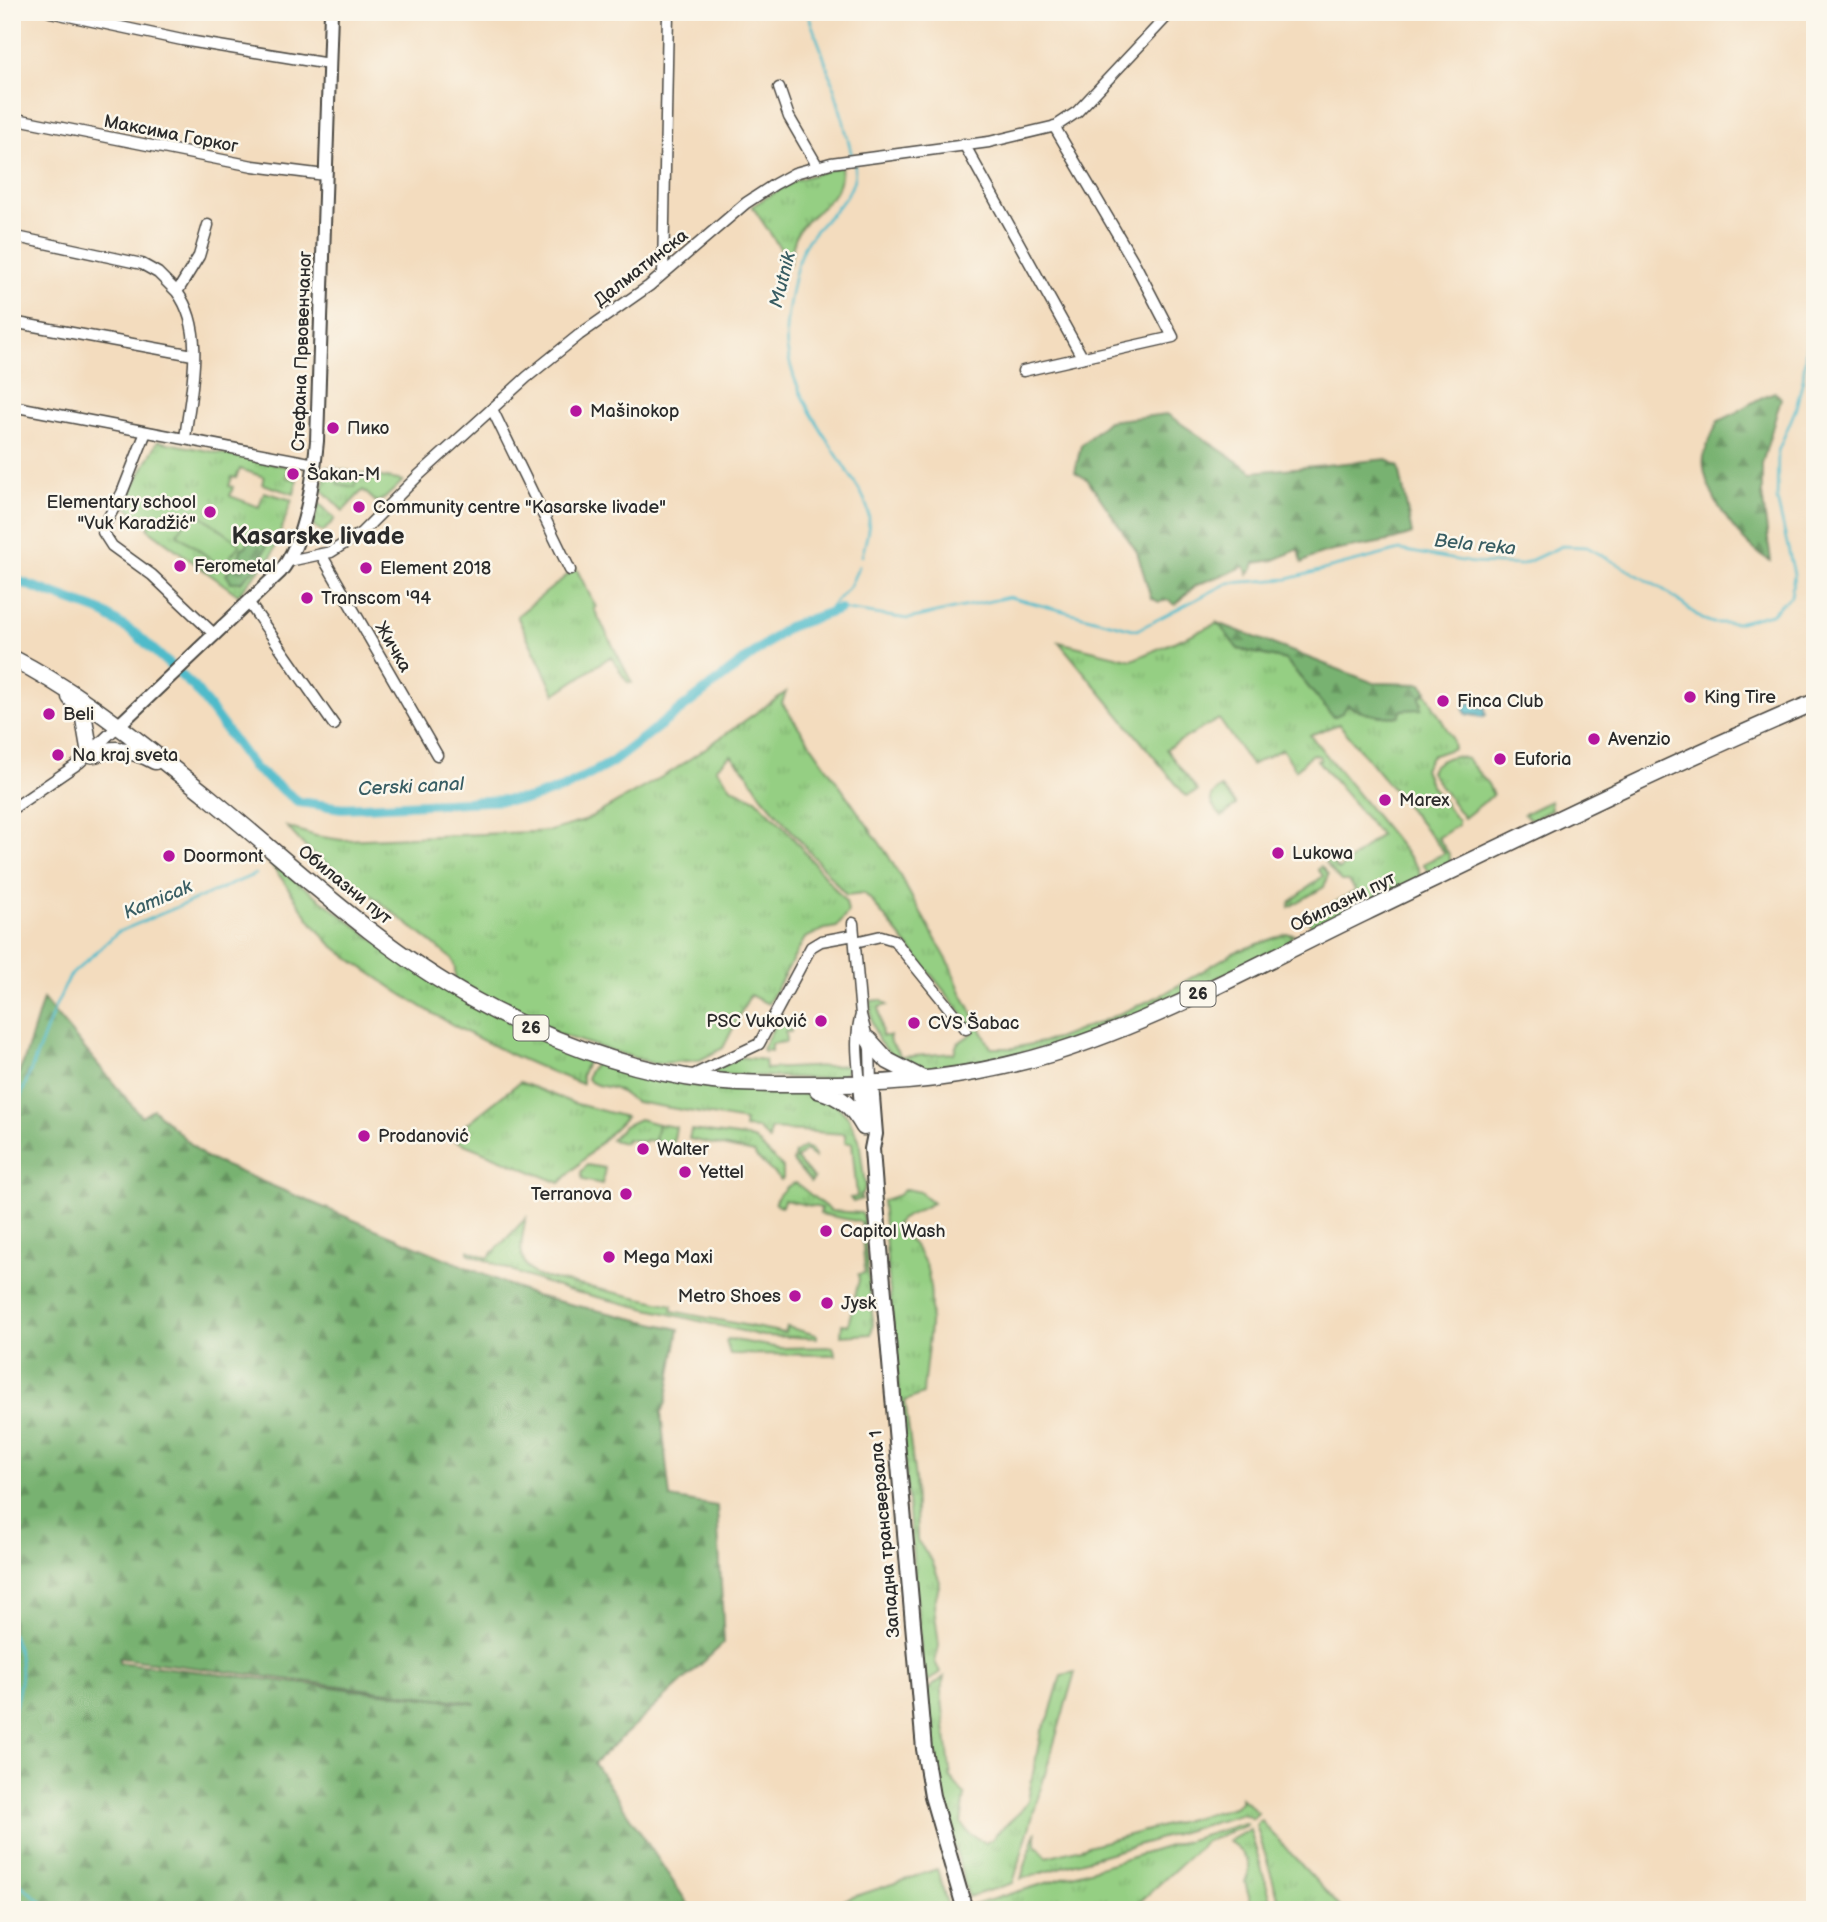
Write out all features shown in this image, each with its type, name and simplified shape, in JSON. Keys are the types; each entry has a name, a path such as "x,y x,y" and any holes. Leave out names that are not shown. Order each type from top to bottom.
{"main road":[{"name":"Обилазни пут","path":"12,658 63,686 119,725 344,911 436,978 494,1010 558,1039 612,1058 689,1077 754,1084 865,1084 926,1080 972,1073 1044,1056 1134,1023 1671,766 1815,702"},
{"path":"63,686 83,713 90,754 107,750 124,751 164,762"},
{"path":"869,1040 888,1061 926,1080"},
{"path":"795,1084 841,1098 854,1110 864,1127"},
{"name":"Западна трансверзала 1","path":"865,1084 864,1127 867,1142 872,1149"},
{"name":"Западна трансверзала 1","path":"865,1084 875,1134 872,1149 924,1749 932,1796 965,1910"}],"street":[{"path":"50,12 182,40 329,64"},
{"name":"Стефана Првовенчаног","path":"119,725 248,603 289,561 297,544 315,464 331,12"},
{"path":"663,274 668,12"},
{"name":"Далматинска","path":"289,561 342,546 361,533 419,475 492,409 573,340 663,274 746,203 795,173 818,167 860,158 1012,137 1054,127 1077,112 1171,12"},
{"path":"779,88 789,117 818,167"},
{"name":"Максима Горког","path":"12,118 253,166 325,175"},
{"path":"1023,371 1173,337 1135,264 1054,127"},
{"path":"964,145 1082,357"},
{"path":"177,292 199,256 208,225"},
{"path":"12,236 128,259 150,268 177,292 188,313 193,355 185,439"},
{"path":"12,322 193,355"},
{"path":"12,406 315,464"},
{"path":"492,409 570,570"},
{"path":"146,432 130,476 103,532 113,546 152,575 215,635"},
{"name":"Жичка","path":"321,554 437,755"},
{"path":"248,603 334,725"},
{"path":"12,809 39,793 90,754 119,725"},
{"path":"854,933 861,1015 869,1040 865,1084"},
{"path":"689,1077 759,1044 811,947 821,941 854,933 894,940 966,1029"},
{"path":"861,1015 857,1055 865,1084"}],"green space":[{"path":"841,166 841,177 834,195 799,230 790,263 752,206 796,180"},
{"path":"1775,392 1781,398 1762,464 1762,494 1771,561 1748,544 1725,516 1708,485 1704,457 1718,421"},
{"path":"1167,414 1253,472 1387,459 1399,467 1412,534 1326,553 1302,563 1299,549 1274,560 1255,563 1248,574 1244,566 1202,583 1190,590 1175,605 1169,600 1159,602 1151,598 1137,552 1088,480 1075,472 1081,445 1108,421"},
{"name":"Elementary school \"Vuk Karadžić\"","path":"158,441 300,469 288,469 286,477 297,480 294,494 262,484 264,477 240,469 236,478 232,477 230,496 259,507 264,492 292,500 272,555 238,595 148,529 149,526 124,504"},
{"path":"326,467 403,481 384,499 376,502 363,490 343,511 323,491"},
{"path":"340,473 357,477 355,487 338,484"},
{"path":"319,503 335,519 323,532 313,526"},
{"path":"194,510 240,544 222,567 177,534"},
{"path":"261,534 269,540 259,564 241,582 231,582 226,574 231,568 230,564 239,557 242,548 247,546 248,537"},
{"path":"576,568 632,683 626,680 610,657 555,694 517,616"},
{"path":"1218,623 1238,649 1286,660 1333,716 1348,705 1372,715 1399,716 1402,710 1422,703 1420,697 1425,691 1452,738 1454,748 1431,756 1424,769 1430,784 1458,821 1458,825 1438,838 1449,854 1451,863 1430,874 1423,864 1445,853 1339,724 1310,735 1419,869 1420,880 1323,927 1313,927 1305,915 1313,910 1315,913 1356,891 1349,881 1341,881 1325,863 1329,859 1339,870 1380,835 1317,760 1321,760 1319,756 1312,754 1296,770 1282,749 1251,765 1219,719 1166,749 1198,791 1186,796 1059,642 1132,660"},
{"path":"1218,623 1374,683 1421,684 1427,691 1420,697 1422,709 1402,710 1399,716 1386,716 1365,713 1348,705 1342,713 1333,717 1286,660 1238,649"},
{"path":"786,692 782,703 888,855 949,963 991,1048 1013,1048 1057,1039 1162,995 1233,953 1286,934 1294,934 1286,944 1191,991 1078,1040 972,1064 934,1070 915,1068 899,1062 879,1042 872,1023 870,1001 881,1000 887,1005 879,1007 882,1036 890,1036 889,1040 901,1057 954,1053 957,1044 974,1032 974,1028 871,900 864,893 846,895 731,755 716,768 732,788 756,799 784,827 846,902 848,912 837,927 805,938 768,1004 750,995 723,1048 700,1060 654,1064 554,1033 455,981 452,959 308,850 287,827 342,840 550,831 584,821 674,770"},
{"path":"1455,756 1467,759 1488,784 1493,795 1464,818 1430,772 1440,761"},
{"path":"1221,787 1236,805 1222,817 1211,802 1213,795"},
{"path":"1550,801 1551,810 1532,820 1524,814"},
{"path":"259,853 393,954 588,1060 582,1074 582,1084 527,1062 449,1023 353,961 322,935 279,875"},
{"path":"1321,866 1328,875 1324,887 1289,907 1290,902 1323,876 1318,869"},
{"path":"43,999 141,1116 153,1109 206,1158 535,1296 679,1329 666,1403 661,1413 670,1498 717,1506 724,1643 594,1763 692,1910 12,1910 12,1088 24,1061","holes":["119,1658 475,1703 119,1662"]},
{"path":"779,1017 790,1023 791,1032 785,1032 786,1042 771,1044 771,1051 765,1052 762,1049"},
{"path":"739,1057 765,1060 766,1069 851,1065 842,1076 828,1079 708,1074"},
{"path":"596,1062 686,1085 798,1092 829,1097 848,1117 859,1139 865,1185 860,1196 862,1199 853,1202 850,1198 857,1197 852,1143 845,1143 845,1134 771,1129 769,1140 758,1129 744,1128 745,1121 636,1102 618,1090 597,1085 587,1079"},
{"path":"520,1082 573,1103 626,1117 560,1183 449,1138"},
{"path":"639,1119 658,1124 655,1141 626,1139 625,1143 611,1140 624,1126"},
{"path":"658,1124 676,1127 673,1145 655,1141"},
{"path":"691,1130 755,1140 783,1168 783,1179 754,1153 689,1139"},
{"path":"804,1147 811,1149 815,1157 806,1150 796,1159 814,1179 811,1182 793,1162 795,1153"},
{"path":"587,1165 605,1168 602,1184 583,1180 581,1172"},
{"path":"796,1183 831,1211 863,1215 873,1324 871,1334 841,1336 842,1324 848,1325 859,1280 858,1274 865,1273 861,1222 820,1214 821,1208 784,1200 782,1206 776,1204 781,1192"},
{"path":"906,1189 920,1192 933,1203 896,1224 925,1263 931,1299 923,1394 905,1401 915,1479 917,1540 932,1561 940,1582 934,1605 939,1646 935,1662 940,1672 924,1685 882,1201 899,1195"},
{"path":"526,1218 521,1250 525,1264 537,1276 673,1305 672,1311 785,1333 787,1327 817,1335 817,1338 763,1336 567,1290 468,1253 468,1250 488,1258"},
{"path":"728,1339 780,1348 833,1347 836,1355 730,1354 726,1341"},
{"path":"1075,1672 1013,1883 968,1897 935,1771 925,1692 944,1677 941,1691 951,1778 965,1795 961,1823 970,1834 985,1843 992,1840 1019,1813 1028,1800 1041,1732 1049,1717 1061,1675"},
{"path":"1241,1798 1258,1813 1253,1819 1243,1814 1021,1879 1036,1831 1036,1845 1047,1857 1234,1807 1241,1802"},
{"path":"1261,1820 1343,1910 1282,1910 1256,1825"},
{"path":"1245,1823 1245,1826 1206,1841 1131,1910 972,1910 970,1906"},
{"path":"1250,1829 1274,1910 1253,1910 1245,1882 1249,1864 1244,1855 1229,1841"},
{"path":"937,1869 949,1910 814,1910"}],"water":[{"path":"1471,702 1485,708 1486,715 1482,717 1466,714 1463,707"}],"waterway":[{"name":"Mutnik","path":"807,12 832,83 852,156"},
{"name":"Mutnik","path":"854,162 855,175 851,188 802,251 786,330 787,350 798,387 867,506 869,524 862,556"},
{"name":"Bela reka","path":"840,609 908,619 1009,597 1137,630 1228,583 1288,579 1400,550 1473,563 1521,565 1562,546 1587,547 1664,590 1702,619 1713,623 1736,623 1771,614 1791,596 1794,574 1777,500 1778,451 1796,408 1803,379 1815,254"},
{"name":"Mutnik","path":"823,615 850,586 859,566"},
{"name":"Cerski canal","path":"12,579 100,611 137,635 194,687 254,768 299,802 342,808 528,799 564,788 611,763 788,627 840,609"},
{"name":"Kamicak","path":"12,1119 70,976 118,932 256,874"},
{"name":"Kamicak","path":"12,1634 21,1666 12,1717"},
{"name":"Kamicak","path":"12,1878 52,1910"}],"place":[{"name":"Mašinokop","path":"576,411"},
{"name":"Пико","path":"333,428"},
{"name":"Šakan-M","path":"293,474"},
{"name":"Community centre \"Kasarske livade\"","path":"359,507"},
{"name":"Elementary school \"Vuk Karadžić\"","path":"210,512"},
{"name":"Ferometal","path":"180,566"},
{"name":"Element 2018","path":"366,568"},
{"name":"Transcom '94","path":"307,598"},
{"name":"King Tire","path":"1690,697"},
{"name":"Finca Club","path":"1443,701"},
{"name":"Beli","path":"49,714"},
{"name":"Avenzio","path":"1594,739"},
{"name":"Na kraj sveta","path":"58,755"},
{"name":"Euforia","path":"1500,759"},
{"name":"Marex","path":"1385,800"},
{"name":"Lukowa","path":"1278,853"},
{"name":"Doormont","path":"169,856"},
{"name":"PSC Vuković","path":"821,1021"},
{"name":"CVS Šabac","path":"914,1023"},
{"name":"Prodanović","path":"364,1136"},
{"name":"Walter","path":"643,1149"},
{"name":"Yettel","path":"685,1172"},
{"name":"Terranova","path":"626,1194"},
{"name":"Capitol Wash","path":"826,1231"},
{"name":"Mega Maxi","path":"609,1257"},
{"name":"Metro Shoes","path":"795,1296"},
{"name":"Jysk","path":"827,1303"}],"district":[{"name":"Kasarske livade","path":"318,536"}]}
